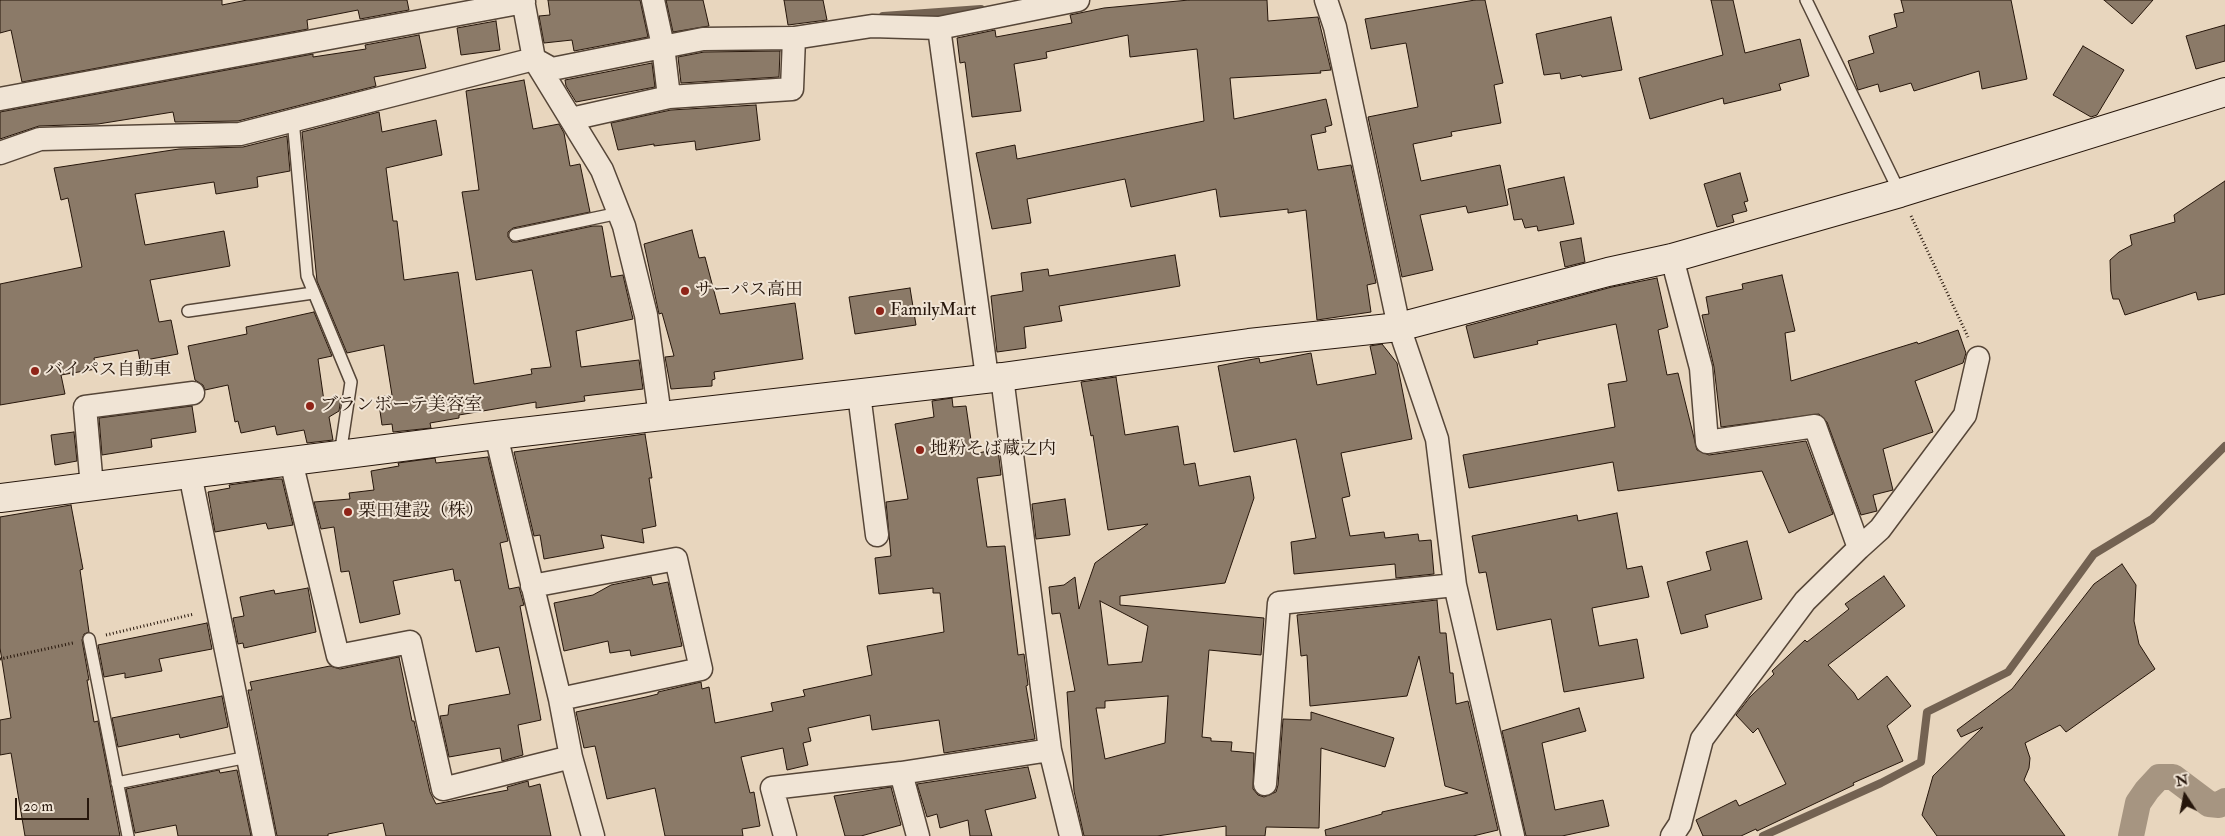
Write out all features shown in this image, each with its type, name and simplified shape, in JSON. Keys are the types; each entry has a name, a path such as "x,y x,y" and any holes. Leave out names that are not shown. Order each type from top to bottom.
{"street":[{"path":"653,0 663,46 669,97"},
{"path":"0,153 40,139 240,134 534,59 552,69 663,46 702,40 794,38 872,26 939,28 1078,0"},
{"path":"1326,0 1335,28 1398,326 1437,439 1455,585 1514,836"},
{"path":"0,99 524,1 534,59 602,170 619,213 646,315 660,416"},
{"path":"939,28 995,377 1050,750 1071,836"},
{"path":"571,120 669,97 792,89 794,38"},
{"path":"0,498 496,435 859,394 1249,343 1398,326 1608,272 1672,258 1900,193 2225,92"},
{"path":"1672,258 1702,368 1707,442 1815,426 1859,548"},
{"path":"1672,836 1680,824 1702,739 1805,602 1880,529 1965,416 1978,358"},
{"path":"92,487 85,408 192,393"},
{"path":"859,394 877,535"},
{"path":"496,435 560,699 571,758 593,836"},
{"path":"291,461 338,656 410,642 443,789 571,758"},
{"path":"190,474 264,836"},
{"path":"532,586 676,559 701,669 560,699"},
{"path":"1265,784 1279,603 1455,585"},
{"path":"785,836 772,788 901,773 1050,750"},
{"path":"901,773 918,836"}],"lane":[{"path":"1806,0 1900,193"},
{"path":"293,119 307,276 351,382 340,455"},
{"path":"515,235 619,213"},
{"path":"188,311 313,292"},
{"path":"88,639 128,836"},
{"path":"117,783 248,757"}],"path":[{"path":"1900,193 1978,358"},
{"path":"0,658 218,609"}],"building":[{"path":"0,0 222,0 222,5 247,0 407,0 409,10 360,19 358,10 307,20 308,29 22,82 11,30 0,33"},
{"path":"548,0 640,0 648,37 574,51 572,40 544,43 539,16 550,15"},
{"path":"666,0 703,0 709,26 673,32"},
{"path":"784,0 823,0 827,20 788,25"},
{"path":"1189,0 1267,0 1268,21 1318,17 1331,70 1320,71 1321,73 1230,78 1234,119 1326,99 1332,125 1325,127 1326,132 1311,135 1318,170 1351,165 1376,283 1367,285 1371,312 1317,320 1306,210 1288,213 1288,209 1220,217 1216,189 1131,207 1125,179 1027,199 1031,223 992,229 976,153 1015,145 1017,159 1204,121 1197,49 1130,57 1128,35 1046,52 1047,58 1014,64 1021,111 972,117 965,62 960,63 957,38 995,30 996,37 1072,23 1070,15 1104,8"},
{"path":"1475,0 1485,0 1503,83 1494,85 1501,123 1451,132 1452,136 1413,144 1421,181 1500,165 1508,205 1468,213 1466,206 1420,215 1433,270 1402,277 1368,117 1418,107 1406,43 1371,49 1365,19"},
{"path":"1711,0 1733,0 1745,53 1800,39 1809,76 1779,84 1781,90 1724,104 1723,98 1650,119 1639,78 1723,55"},
{"path":"1901,0 2011,0 2027,79 1982,89 1979,71 1914,91 1911,83 1880,92 1878,84 1858,90 1848,61 1874,53 1869,36 1897,27 1894,14 1904,12"},
{"path":"2104,0 2153,0 2132,24"},
{"path":"1611,17 1622,70 1561,79 1560,73 1544,75 1536,34"},
{"path":"496,21 500,50 461,55 457,28"},
{"path":"2225,25 2225,61 2196,69 2186,36"},
{"path":"419,35 426,68 374,77 376,86 238,121 175,122 173,112 98,124 39,126 0,139 0,112 313,54 313,57 366,49 365,45"},
{"path":"2083,46 2124,70 2097,115 2091,117 2053,95"},
{"path":"780,51 779,77 681,83 678,57 704,52"},
{"path":"652,63 655,87 576,102 566,86 565,80"},
{"path":"524,80 533,129 559,124 564,133 570,166 580,164 590,212 513,228 508,232 508,237 512,242 517,242 593,226 602,226 611,277 623,275 633,319 576,331 581,367 639,360 643,389 584,396 585,401 536,408 536,402 459,415 459,418 430,423 431,428 393,432 392,424 382,425 378,397 392,395 384,345 347,353 317,281 302,132 379,112 382,132 436,120 442,155 386,168 393,221 397,221 404,280 458,272 474,384 532,374 531,369 551,367 532,270 476,280 462,192 479,190 466,91"},
{"path":"756,105 760,140 696,150 695,141 654,146 654,144 618,150 611,123 671,110"},
{"path":"287,136 290,171 257,177 258,187 216,194 214,182 135,194 145,245 224,231 230,266 150,280 159,322 171,320 178,354 140,361 138,350 94,358 96,369 61,375 65,394 0,405 0,284 82,267 68,198 61,200 54,168 179,149 243,147"},
{"path":"1740,173 1748,201 1744,202 1747,211 1732,215 1734,222 1717,227 1704,184"},
{"path":"1564,177 1574,224 1538,231 1537,226 1525,228 1522,219 1514,220 1508,189"},
{"path":"2225,181 2225,294 2198,300 2196,292 2125,315 2119,299 2113,299 2110,260 2119,252 2132,245 2130,235 2175,222 2174,215"},
{"path":"692,230 699,258 705,257 720,314 795,303 803,359 714,372 715,379 712,380 712,386 671,389 665,357 674,356 662,313 659,314 644,244"},
{"path":"1581,238 1585,262 1565,267 1560,242"},
{"path":"1175,255 1180,286 1059,306 1062,321 1024,327 1026,348 997,352 991,296 1023,291 1021,273 1048,269 1049,276"},
{"path":"1782,275 1795,331 1785,333 1791,381 1917,342 1918,344 1958,330 1966,353 1963,363 1915,381 1933,432 1883,449 1893,490 1873,495 1877,511 1861,515 1827,422 1819,414 1721,427 1714,367 1702,315 1709,314 1706,297 1743,289 1742,284"},
{"path":"1657,278 1668,327 1658,330 1667,375 1678,373 1697,450 1709,455 1806,441 1833,514 1789,533 1762,471 1618,491 1613,462 1469,488 1463,455 1615,427 1608,384 1627,381 1616,324 1537,341 1538,344 1474,358 1466,326 1612,287"},
{"path":"910,288 916,325 855,334 849,297"},
{"path":"314,312 332,356 318,359 324,401 341,398 339,411 329,417 333,440 307,443 304,430 277,435 275,426 241,433 238,421 235,422 228,385 205,390 203,385 195,380 188,346 247,334 246,327"},
{"path":"1382,344 1397,363 1412,439 1341,453 1350,496 1342,498 1350,536 1384,532 1385,538 1418,534 1419,541 1431,540 1434,574 1396,578 1395,564 1294,574 1291,542 1316,538 1296,439 1234,452 1218,366 1259,358 1260,363 1311,353 1317,385 1376,374 1370,346"},
{"path":"1116,377 1125,435 1178,426 1184,465 1195,463 1199,486 1250,476 1254,498 1225,583 1120,596 1120,605 1264,618 1261,655 1209,650 1202,737 1211,738 1211,741 1232,742 1231,751 1254,753 1253,789 1258,795 1264,797 1276,792 1278,785 1283,719 1311,720 1311,712 1394,738 1385,767 1321,748 1319,828 1266,827 1265,836 1226,836 1226,826 1157,836 1084,836 1074,791 1067,692 1075,691 1060,613 1052,614 1049,587 1064,585 1075,577 1079,609 1095,563 1148,524 1108,530 1093,435 1091,436 1081,382","holes":["1100,601 1148,626 1142,662 1108,665","1168,696 1165,743 1105,759 1096,708 1105,708 1105,701"]},
{"path":"952,398 953,407 966,406 973,454 998,449 1001,475 977,478 987,547 1005,546 1018,655 1024,654 1028,685 1026,686 1035,739 944,753 939,720 872,730 870,715 808,728 811,741 803,743 808,765 787,770 783,748 741,757 750,793 754,792 760,826 742,829 743,836 665,836 655,788 607,799 595,746 584,748 576,712 646,697 658,694 658,692 701,682 702,689 709,687 715,723 773,711 771,703 805,696 803,690 872,675 867,646 944,632 940,593 933,593 933,588 879,594 875,558 891,556 886,502 908,499 895,424 934,417 932,401"},
{"path":"192,406 196,432 151,439 152,447 102,455 99,418"},
{"path":"74,432 77,461 55,465 51,435"},
{"path":"645,434 652,478 649,478 656,526 642,529 644,543 601,535 604,548 544,559 540,535 534,536 514,452"},
{"path":"488,457 508,541 500,543 509,589 519,587 524,605 520,606 541,720 518,725 523,755 502,761 500,748 449,757 440,716 448,715 449,705 510,694 499,647 476,652 460,580 455,581 453,569 393,581 400,614 360,623 349,571 341,572 334,527 321,529 314,502 350,499 349,493 374,490 371,471 399,466 398,463 435,458 436,463"},
{"path":"282,479 293,525 268,529 266,523 215,532 208,492 230,488 229,485"},
{"path":"1065,499 1070,535 1036,539 1032,504"},
{"path":"71,505 83,569 80,570 89,632 84,634 82,640 89,680 87,680 94,722 98,721 120,836 25,836 11,753 0,755 0,720 11,718 0,648 0,517"},
{"path":"1617,513 1627,569 1642,566 1649,597 1592,608 1599,646 1637,639 1644,678 1564,692 1551,619 1497,630 1486,572 1479,573 1472,536 1577,515 1578,521"},
{"path":"1747,541 1762,599 1705,615 1708,627 1681,634 1667,582 1711,570 1706,552"},
{"path":"2122,564 2136,585 2134,621 2139,644 2155,669 2066,732 2060,725 2025,743 2030,758 2029,768 2024,780 2065,836 1937,836 1922,815 1933,776 1983,727 1961,737 1957,730 2012,689 2094,584"},
{"path":"1884,576 1905,606 1828,665 1854,693 1858,700 1887,676 1911,706 1887,726 1903,761 1853,783 1854,785 1757,831 1756,829 1741,836 1703,836 1696,820 1736,800 1739,806 1786,784 1758,728 1753,733 1736,715 1750,697 1774,674 1772,671 1805,640 1807,642 1849,609 1845,604"},
{"path":"651,577 653,585 668,582 682,646 631,656 630,650 610,653 608,641 564,651 554,603 593,595 611,585"},
{"path":"308,588 316,632 244,648 243,643 238,644 233,618 244,616 240,597 274,590 275,594"},
{"path":"1437,600 1440,633 1446,633 1450,673 1453,673 1456,704 1468,701 1498,830 1473,836 1326,836 1325,830 1382,814 1382,812 1468,793 1445,786 1419,656 1407,696 1310,706 1307,655 1301,656 1297,615"},
{"path":"207,623 212,649 159,659 162,671 125,678 125,673 104,677 98,645"},
{"path":"399,657 412,721 414,721 430,792 436,804 508,790 507,787 528,781 529,787 540,784 551,836 386,836 383,823 328,834 328,836 277,836 248,690 252,690 250,682 330,666 340,669"},
{"path":"222,696 228,727 180,738 179,734 118,747 112,718"},
{"path":"1579,708 1586,731 1542,743 1555,810 1603,800 1609,826 1562,836 1526,836 1502,731"},
{"path":"1028,767 1036,798 985,810 992,836 970,836 968,820 940,828 937,814 927,817 917,784"},
{"path":"219,770 220,773 237,770 251,836 178,836 176,825 135,833 126,789"},
{"path":"891,787 901,825 861,836 845,836 834,796"}],"waterway":[{"path":"883,16 981,9"},
{"path":"1763,836 1881,783 1921,762 1927,712 2008,672 2094,554 2152,519 2225,446"},
{"path":"2131,836 2138,803 2159,777 2173,777 2209,804 2219,805 2225,801"}],"place":[{"name":"サーパス高田","path":"685,291"},
{"name":"FamilyMart","path":"880,311"},
{"name":"バイパス自動車","path":"35,371"},
{"name":"ブランボーテ美容室","path":"310,406"},
{"name":"地粉そば蔵之内","path":"920,450"},
{"name":"栗田建設（株）","path":"348,512"}]}
